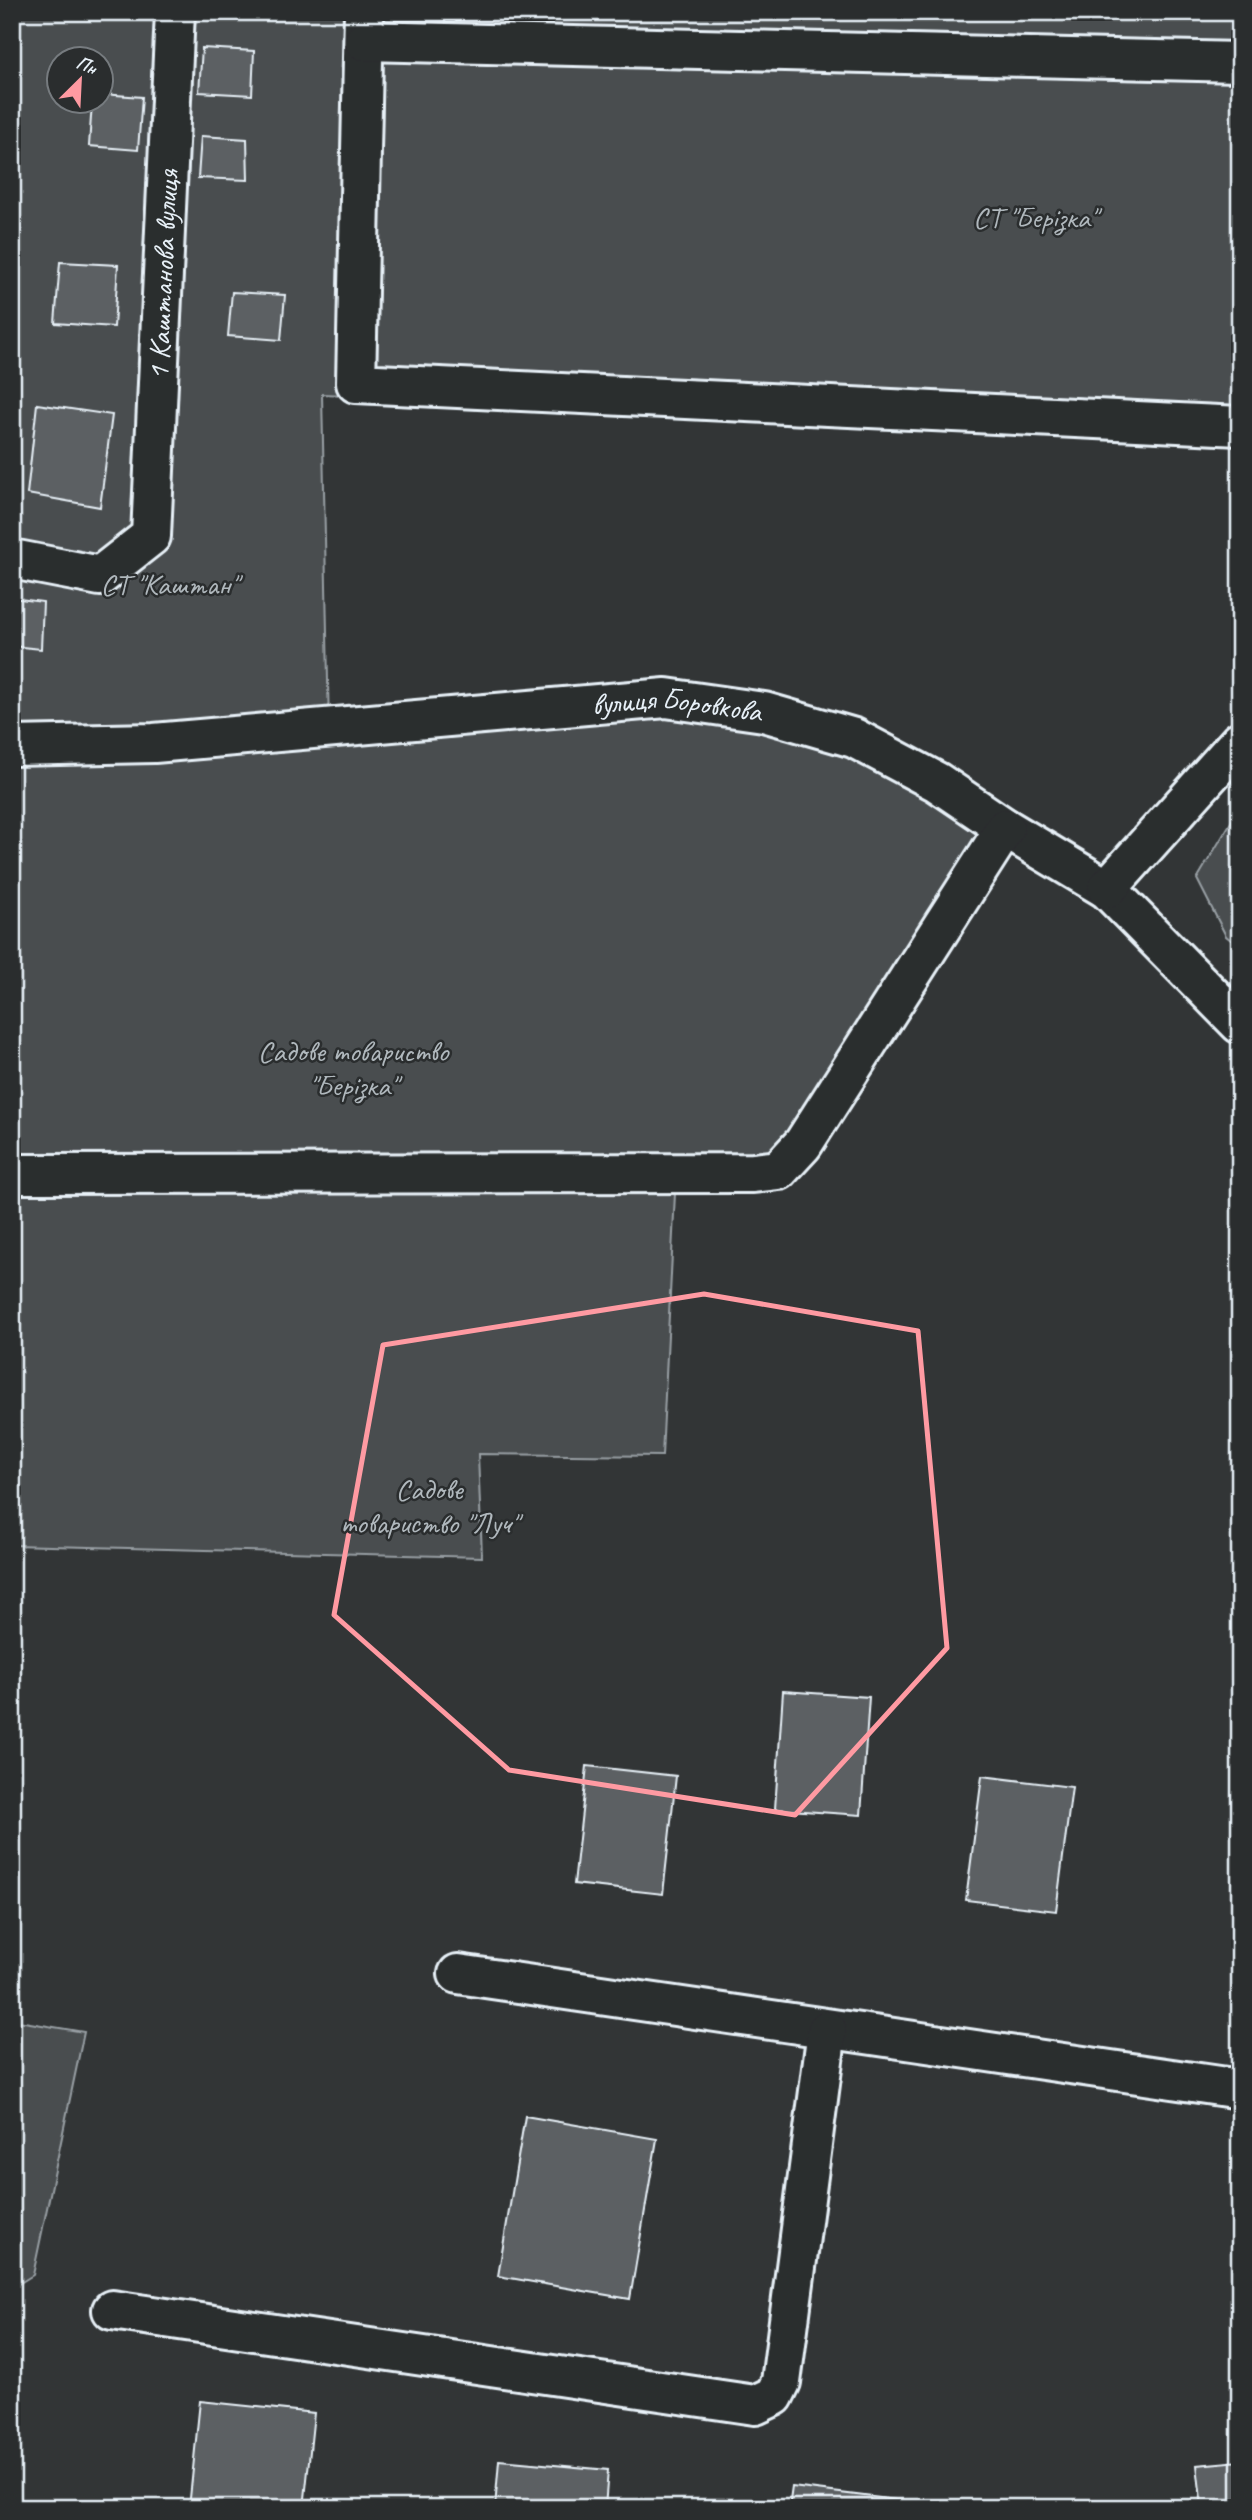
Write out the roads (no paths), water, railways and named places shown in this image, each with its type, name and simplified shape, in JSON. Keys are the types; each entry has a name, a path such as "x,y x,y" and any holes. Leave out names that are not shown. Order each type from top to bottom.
{"street":[{"name":"1 Каштанова вулиця","path":"12,559 100,576 151,536 175,12"},
{"path":"1240,62 364,27 356,383 1240,426"},
{"name":"вулиця Боровкова","path":"12,746 155,743 666,698 764,712 853,738 937,782 1005,828 1107,889 1240,1024"},
{"path":"1107,889 1240,741"},
{"path":"12,1174 753,1173 779,1170 803,1144 1005,828"},
{"path":"458,1974 1240,2089"},
{"path":"112,2310 755,2404 774,2396 781,2382 827,2030"}],"park label":[{"name":"СТ \"Берізка\"","path":"1035,217"},
{"name":"СТ \"Каштан\"","path":"169,584"},
{"name":"Садове товариство \"Берізка\"","path":"353,1068"},
{"name":"Садове товариство \"Луч\"","path":"429,1506"}]}
